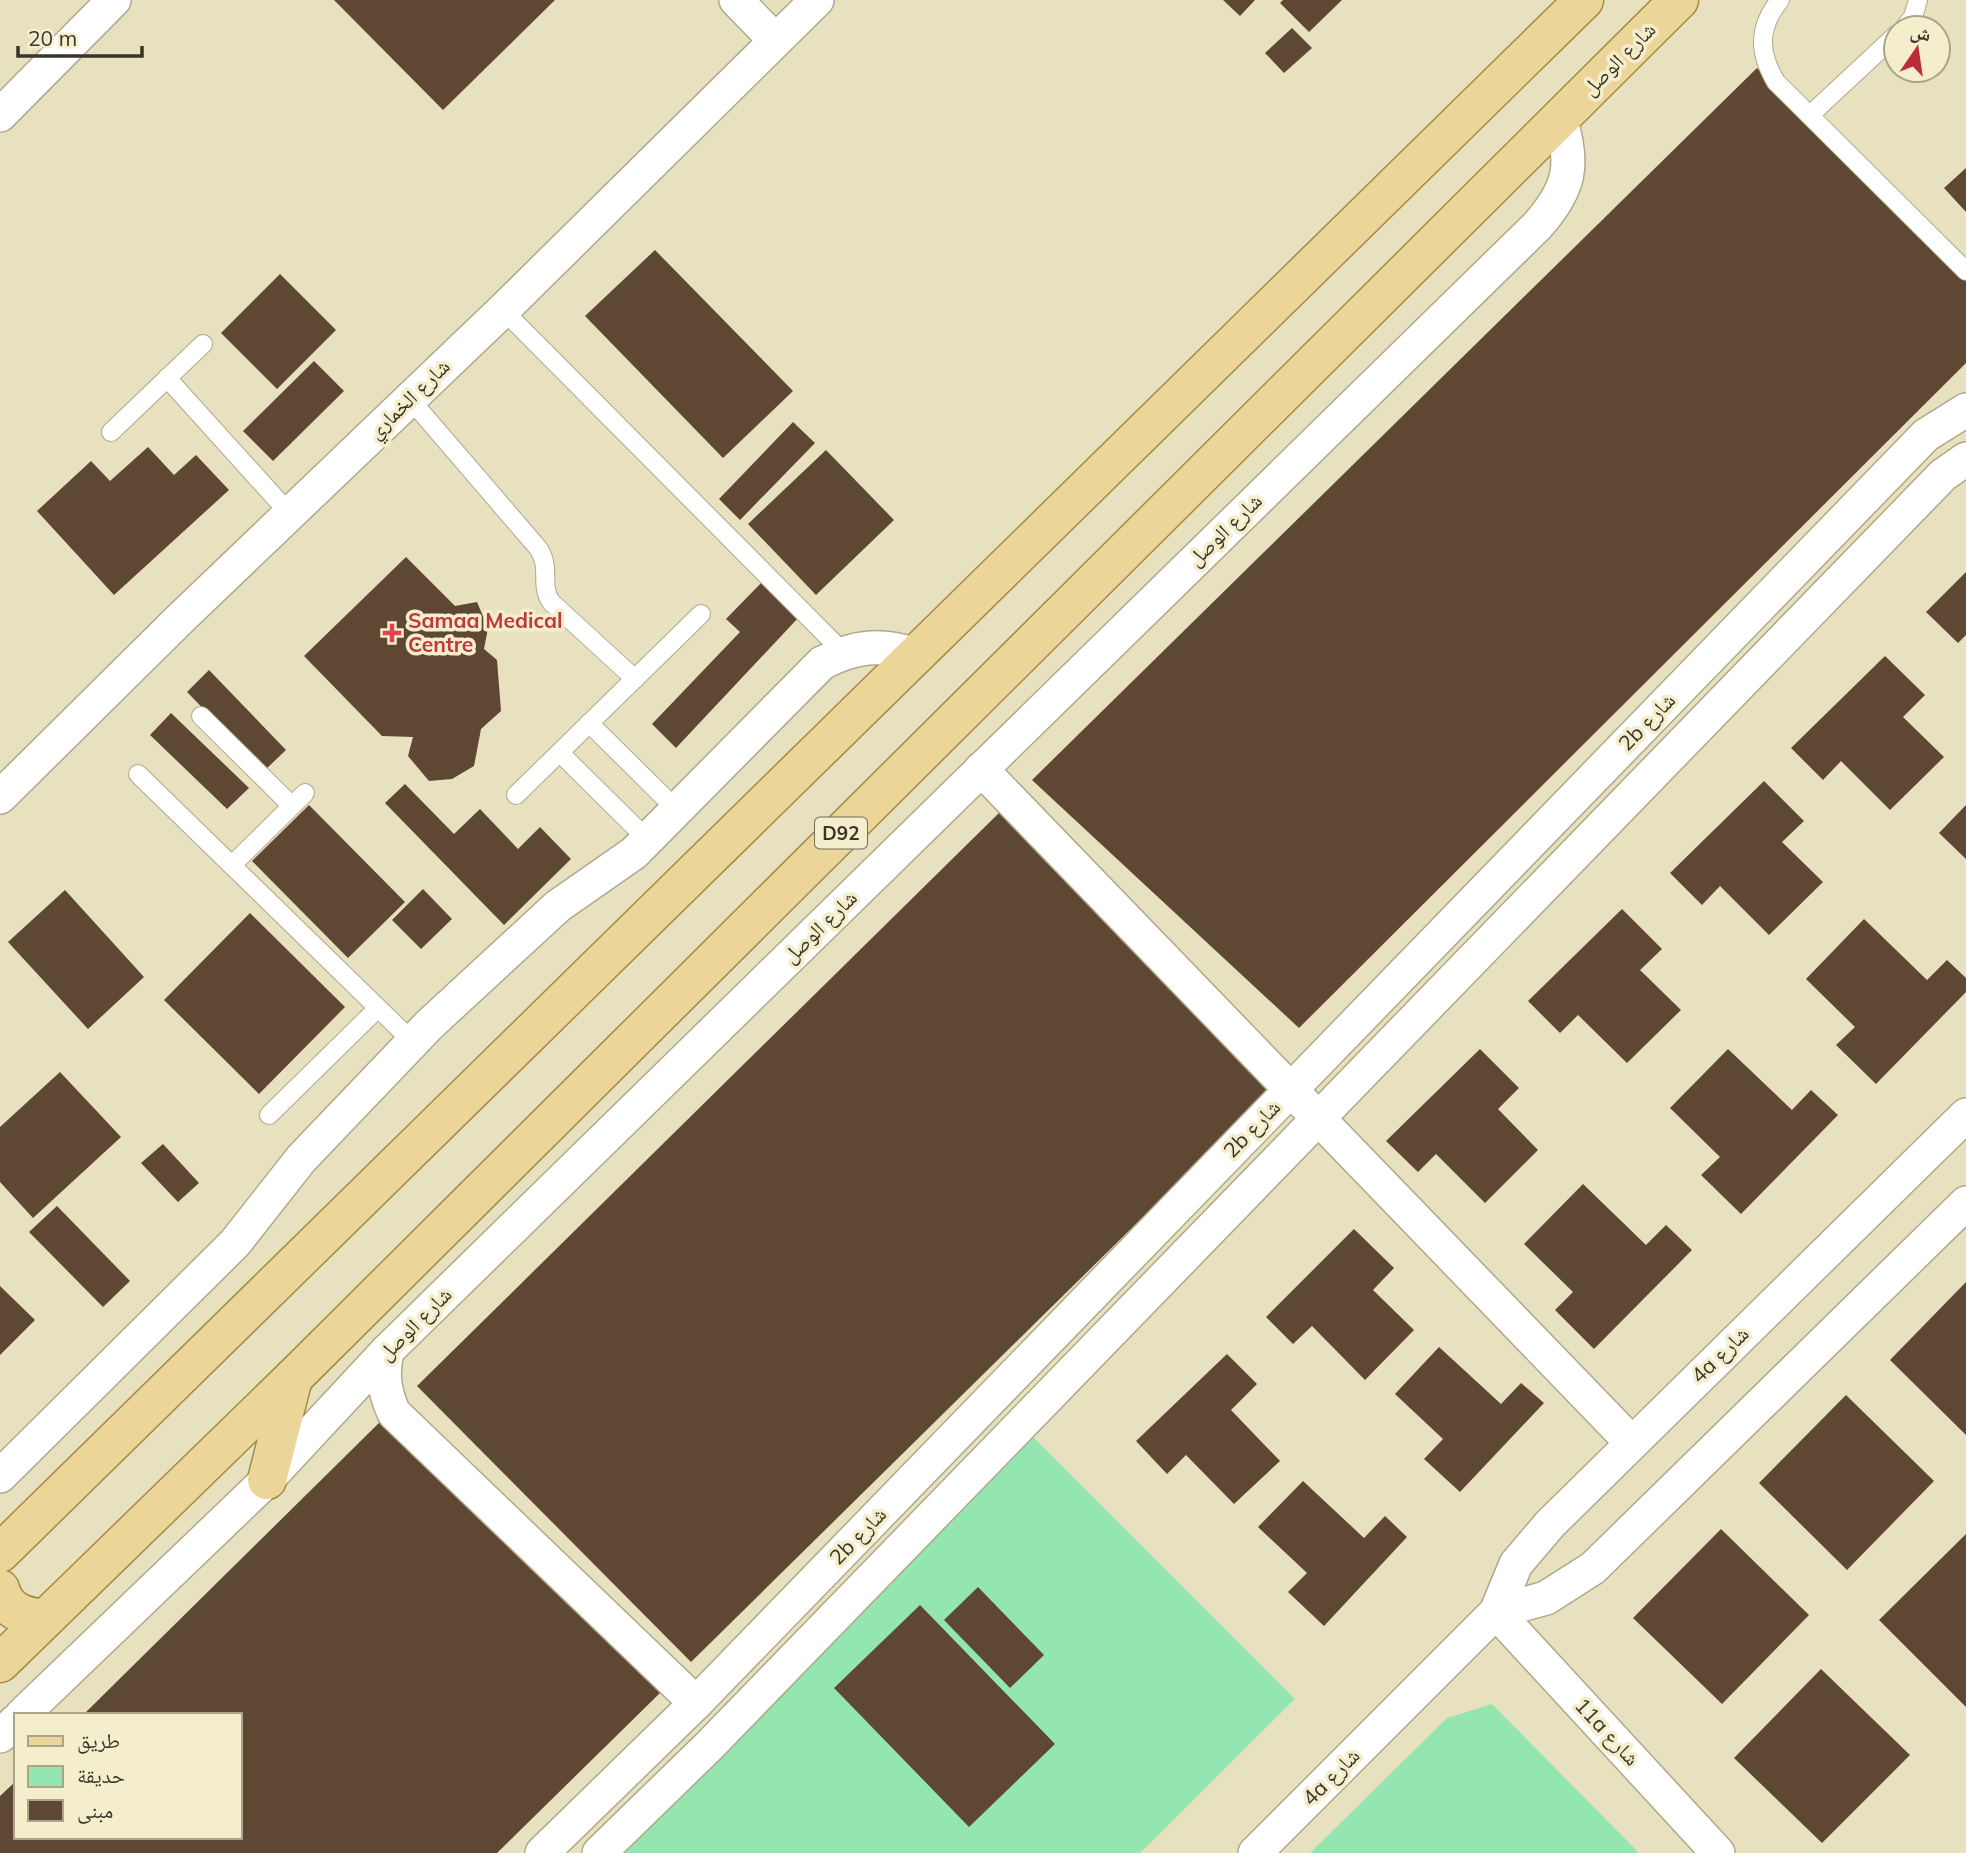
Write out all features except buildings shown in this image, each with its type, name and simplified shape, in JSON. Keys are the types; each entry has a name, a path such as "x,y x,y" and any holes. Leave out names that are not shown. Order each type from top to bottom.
{"main road":[{"path":"46,1618 33,1618 7,1605 0,1588 10,1543 1584,0"},
{"name":"شارع الوصل","path":"0,1663 293,1378 1679,0"},
{"path":"267,1480 293,1378"}],"street":[{"path":"0,116 114,0"},
{"path":"736,0 775,40"},
{"name":"شارع الخماري","path":"0,797 289,513 503,310 817,0"},
{"name":"شارع الوصل","path":"24,1713 267,1480 387,1351 1557,204 1568,176 1569,146 1560,118"},
{"name":"2b شارع","path":"542,1853 696,1703 1926,435 1966,410"},
{"name":"2b شارع","path":"599,1853 709,1745 1943,475 1966,459"},
{"path":"0,1476 235,1243 301,1159 413,1042 558,906 648,840 822,663 843,652 867,646 883,646 916,655"},
{"path":"981,769 1631,1442"},
{"name":"4a شارع","path":"1255,1853 1496,1612 1516,1564 1532,1543 1631,1442 1966,1115"},
{"name":"4a شارع","path":"1496,1612 1546,1598 1593,1568 1966,1203"},
{"path":"387,1351 383,1372 385,1393 394,1413 696,1703"},
{"name":"11a شارع","path":"1496,1612 1718,1853"},
{"path":"0,1736 14,1723"}],"lane":[{"path":"1780,0 1769,13 1761,48 1766,66 1776,82 1966,271"},
{"path":"1810,115 1882,49"},
{"path":"503,310 843,652"},
{"path":"111,432 203,344"},
{"path":"167,378 289,513"},
{"path":"410,399 545,558 545,589 551,602 635,678"},
{"path":"516,795 701,614"},
{"path":"201,716 292,806"},
{"path":"589,723 677,810"},
{"path":"560,753 648,840"},
{"path":"138,774 413,1042"},
{"path":"232,865 305,793"},
{"path":"270,1115 378,1007"}],"green space":[{"path":"1031,1435 1295,1699 1140,1853 610,1853"},
{"path":"1492,1704 1639,1853 1310,1853 1447,1718"}],"place":[{"name":"Samaa Medical Centre","path":"392,633"}]}
